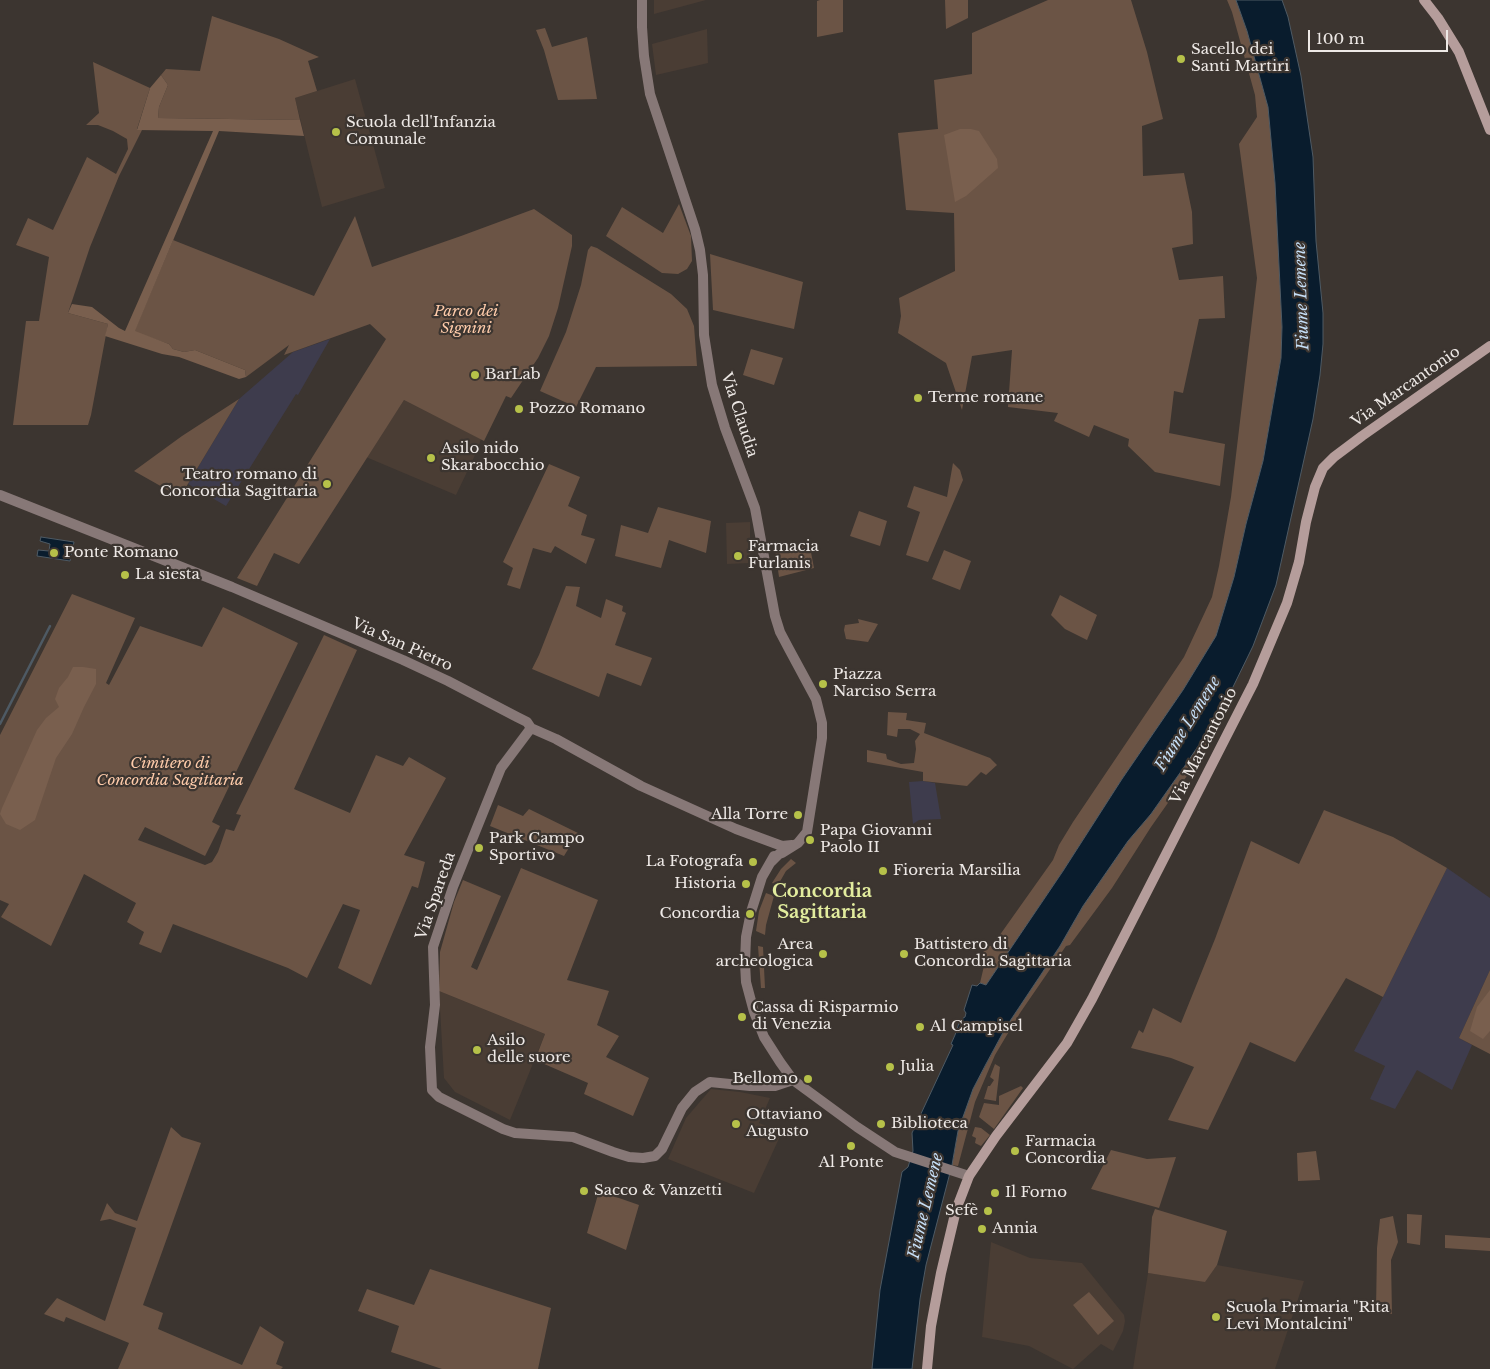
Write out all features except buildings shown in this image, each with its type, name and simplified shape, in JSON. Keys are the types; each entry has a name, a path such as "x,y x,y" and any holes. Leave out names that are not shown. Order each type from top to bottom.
{"main road":[{"path":"1424,0 1438,18 1459,52 1490,130"},
{"name":"Via Marcantonio","path":"927,1369 931,1326 941,1273 956,1210 969,1176 996,1136 1067,1043 1092,999 1253,684 1287,603 1300,562 1306,522 1315,487 1323,468 1334,457 1362,436 1490,346"}],"street":[{"name":"Via Claudia","path":"642,0 643,48 649,86 700,250 704,335 712,386 725,428 755,508 775,616 780,632 816,699 821,716 822,738 807,832 798,843 780,849"},
{"name":"Via San Pietro","path":"0,496 232,586 403,660 517,717 526,722 531,728 556,739 641,786 780,849"},
{"name":"Via Spareda","path":"531,728 501,768 454,887 433,947 435,1005 430,1047 432,1090 439,1097 503,1129 515,1133 573,1137 628,1157 643,1158 655,1156 662,1149 682,1108 694,1092 710,1082 750,1086 775,1086 792,1080"},
{"path":"780,849 762,877 751,912 746,937 746,982 754,1012 764,1037 792,1080 875,1139 908,1157 969,1176"}],"shaded area":[{"path":"654,0 706,0 654,14"},
{"path":"707,29 708,63 656,75 652,44"},
{"path":"161,75 168,85 159,107 158,118 300,120 304,136 219,131 135,331 169,344 173,349 184,352 195,350 245,370 246,377 239,379 179,357 162,354 105,336 108,324 68,313 72,304 92,307 125,331 213,131 137,130 150,88"},
{"path":"355,79 385,188 322,207 295,98"},
{"path":"960,129 979,131 997,159 998,168 966,196 955,202 944,135"},
{"path":"330,339 298,395 296,394 226,506 188,484 239,399 293,352"},
{"path":"404,400 481,439 456,495 366,457"},
{"path":"750,522 750,563 727,564 726,523"},
{"path":"73,667 96,669 96,684 72,734 56,758 35,820 20,830 6,824 0,814 37,730 46,718 59,707 55,699 59,688"},
{"path":"923,781 935,783 941,819 919,820 913,824 909,782"},
{"path":"1447,868 1490,898 1490,970 1459,1038 1472,1045 1452,1090 1417,1070 1395,1109 1370,1099 1385,1066 1354,1051"},
{"path":"1490,990 1490,1031 1483,1039 1470,1031 1477,1007"},
{"path":"439,991 545,1034 510,1120 455,1092 444,1078"},
{"path":"711,1089 770,1098 759,1123 782,1132 754,1193 668,1159 686,1118"},
{"path":"991,1242 1030,1258 1082,1263 1124,1315 1123,1331 1113,1351 1101,1344 1073,1369 1029,1346 982,1337"},
{"name":"Scuola Primaria \"Rita Levi Montalcini\"","path":"1217,1265 1304,1281 1275,1369 1133,1369 1148,1273 1205,1281"}],"green space":[{"path":"843,0 843,32 817,37 817,1"},
{"path":"945,0 968,0 968,18 946,29"},
{"path":"1048,0 1131,0 1147,52 1163,119 1142,126 1143,176 1184,173 1192,212 1193,244 1172,248 1179,280 1223,276 1225,318 1199,319 1183,393 1174,391 1169,433 1225,444 1220,486 1155,472 1128,446 1129,439 1094,425 1089,437 1054,421 1058,413 1008,407 1012,350 972,356 962,410 946,363 898,333 901,316 899,298 955,271 954,213 906,210 898,133 938,129 934,80 972,74 972,33"},
{"path":"1227,0 1236,0 1247,31 1268,107 1275,183 1282,327 1281,358 1263,461 1234,577 1216,636 1183,690 986,985 980,983 984,966 978,964 986,946 992,946 1053,860 1059,845 1073,822 1184,657 1212,597 1231,497 1257,278 1239,144 1257,117 1255,95"},
{"path":"212,16 279,39 319,57 308,61 317,91 295,98 300,120 158,118 159,107 168,85 161,75 166,69 200,71"},
{"path":"545,28 552,47 587,37 597,99 558,100 544,50 536,30"},
{"path":"93,62 150,88 137,129 142,130 119,176 90,247 68,313 108,324 91,415 88,425 13,425 26,321 39,321 49,257 16,245 28,218 53,230 87,157 116,174 128,149 127,139 113,131 98,125 86,125 99,113"},
{"path":"679,204 691,236 692,261 687,269 678,274 662,273 606,236 622,207 663,233"},
{"name":"Parco dei Signini","path":"534,209 572,235 572,246 558,308 549,336 538,358 511,398 506,396 484,441 404,400 299,564 274,553 257,586 237,578 386,339 370,324 284,355 289,345 246,377 245,370 195,350 184,352 173,349 169,344 134,332 173,240 314,296 355,216 372,267"},
{"path":"591,246 671,294 687,309 694,326 697,366 596,367 576,407 540,391 566,332 581,285 588,250"},
{"path":"710,254 803,282 794,329 713,310"},
{"path":"751,349 783,358 774,385 743,375"},
{"path":"239,399 180,497 134,471 182,436"},
{"path":"953,463 960,470 963,480 928,562 906,555 920,512 907,507 914,486 947,497"},
{"path":"549,464 580,477 568,506 587,515 581,535 595,539 586,564 555,546 551,553 533,548 520,589 507,585 513,568 503,562"},
{"path":"658,507 711,521 706,553 669,540 661,568 615,556 621,525 648,533"},
{"path":"859,511 887,521 880,546 850,536"},
{"path":"809,542 814,568 779,577 775,549"},
{"path":"944,550 971,561 960,590 932,579"},
{"path":"566,586 580,587 576,606 601,618 606,599 623,606 622,611 626,613 615,645 652,658 641,686 607,673 599,697 532,669"},
{"name":"Cimitero di Concordia Sagittaria","path":"72,594 135,618 106,683 109,685 140,626 202,647 223,607 298,643 212,822 220,826 205,856 145,827 138,840 205,865 212,862 218,852 226,829 234,831 241,815 236,814 324,635 357,650 294,789 350,813 376,755 403,766 409,757 446,778 404,855 425,862 418,888 412,886 371,985 338,968 360,910 343,904 307,978 288,968 173,924 161,953 139,944 144,932 127,922 136,903 84,874 51,946 1,917 9,904 0,900 0,735"},
{"path":"1060,595 1097,615 1087,640 1065,629 1051,615"},
{"path":"858,619 878,624 868,642 846,639 845,625 859,623"},
{"path":"888,712 907,713 906,720 926,723 924,733 990,758 997,765 986,775 981,772 967,786 923,781 923,772 867,762 867,750 886,754 887,759 901,764 914,763 915,741 920,734 910,729 898,729 897,737 887,735"},
{"path":"1212,725 1216,727 1196,763 1151,827 1112,888 1070,945 1066,946 1020,1013 995,1055 975,1102 958,1166 952,1165 958,1131 973,1089 1006,1027 1060,946 1083,906 1128,841 1151,814"},
{"path":"498,805 523,816 529,809 578,833 564,856 490,826"},
{"path":"1324,810 1393,837 1447,868 1383,997 1346,978 1295,1062 1250,1042 1208,1130 1168,1120 1194,1067 1171,1058 1131,1048 1139,1030 1143,1033 1153,1008 1181,1023 1215,939 1251,841 1299,864"},
{"path":"791,859 796,863 786,871 778,885 772,883 781,869"},
{"path":"521,868 598,900 567,980 609,991 597,1025 619,1036 606,1057 649,1078 633,1116 584,1094 588,1083 535,1060 545,1034 439,991 440,952 454,902 463,880 501,896 471,967 477,970"},
{"path":"766,893 774,896 765,935 756,931 759,911"},
{"path":"758,946 763,947 765,988 761,988"},
{"path":"1490,970 1490,1054 1459,1038"},
{"path":"995,1064 1000,1067 996,1101 984,1099 988,1086 994,1080 990,1077"},
{"path":"1021,1086 1023,1088 994,1129 979,1117 984,1103 999,1105 999,1096"},
{"path":"171,1127 182,1137 201,1143 143,1305 163,1313 158,1329 242,1365 260,1326 284,1342 276,1364 283,1367 281,1369 118,1369 129,1343 66,1317 64,1322 44,1314 57,1298 105,1321 136,1228 110,1219 100,1221 107,1203 115,1213 137,1221"},
{"path":"975,1127 981,1128 990,1135 981,1146 975,1143 976,1138 972,1136"},
{"path":"1111,1150 1147,1159 1176,1157 1159,1208 1091,1189"},
{"path":"1316,1151 1320,1180 1298,1181 1297,1153"},
{"path":"599,1191 639,1205 626,1250 587,1233"},
{"path":"1155,1209 1227,1231 1217,1265 1205,1282 1148,1273 1152,1217"},
{"path":"1407,1214 1422,1215 1420,1245 1407,1243"},
{"path":"1393,1216 1398,1242 1391,1260 1392,1314 1376,1311 1377,1248 1380,1219"},
{"path":"1445,1235 1490,1238 1490,1251 1445,1248"},
{"path":"430,1269 551,1308 538,1369 442,1369 391,1352 399,1326 358,1311 367,1289 414,1305"},
{"path":"1089,1292 1114,1321 1098,1335 1073,1305"}],"water":[{"name":"Fiume Lemene","path":"1236,0 1282,0 1288,17 1301,76 1313,157 1316,241 1323,313 1323,344 1313,419 1276,585 1253,646 1224,708 1151,814 1128,841 1083,906 1060,946 1006,1027 973,1089 958,1131 952,1165 926,1265 912,1369 872,1369 880,1290 902,1172 908,1167 913,1151 912,1133 953,1045 951,1044 960,1020 965,1017 966,1013 964,1010 972,985 977,986 980,983 986,985 1183,690 1216,636 1234,577 1263,461 1281,358 1282,327 1275,183 1268,107 1247,31"},
{"path":"41,537 74,542 70,561 37,556 38,550 49,551 50,544 40,541"}],"waterway":[{"path":"0,724 50,626"}],"place":[{"name":"Sacello dei Santi Martiri","path":"1181,59"},
{"name":"Scuola dell'Infanzia Comunale","path":"336,132"},
{"name":"BarLab","path":"475,375"},
{"name":"Terme romane","path":"918,398"},
{"name":"Pozzo Romano","path":"519,409"},
{"name":"Asilo nido Skarabocchio","path":"431,458"},
{"name":"Teatro romano di Concordia Sagittaria","path":"327,484"},
{"name":"Ponte Romano","path":"54,553"},
{"name":"Farmacia Furlanis","path":"738,556"},
{"name":"La siesta","path":"125,575"},
{"name":"Piazza Narciso Serra","path":"823,684"},
{"name":"Alla Torre","path":"798,815"},
{"name":"Papa Giovanni Paolo II","path":"810,840"},
{"name":"Park Campo Sportivo","path":"479,848"},
{"name":"La Fotografa","path":"753,862"},
{"name":"Fioreria Marsilia","path":"883,871"},
{"name":"Historia","path":"746,884"},
{"name":"Concordia","path":"750,914"},
{"name":"Area archeologica","path":"823,954"},
{"name":"Battistero di Concordia Sagittaria","path":"904,954"},
{"name":"Cassa di Risparmio di Venezia","path":"742,1017"},
{"name":"Al Campisel","path":"920,1027"},
{"name":"Asilo delle suore","path":"477,1050"},
{"name":"Julia","path":"890,1067"},
{"name":"Bellomo","path":"808,1079"},
{"name":"Ottaviano Augusto","path":"736,1124"},
{"name":"Biblioteca","path":"881,1124"},
{"name":"Al Ponte","path":"851,1146"},
{"name":"Farmacia Concordia","path":"1015,1151"},
{"name":"Sacco & Vanzetti","path":"584,1191"},
{"name":"Il Forno","path":"995,1193"},
{"name":"Sefè","path":"988,1211"},
{"name":"Annia","path":"982,1229"},
{"name":"Scuola Primaria \"Rita Levi Montalcini\"","path":"1216,1317"}],"district":[{"name":"Concordia Sagittaria","path":"822,902"}]}
